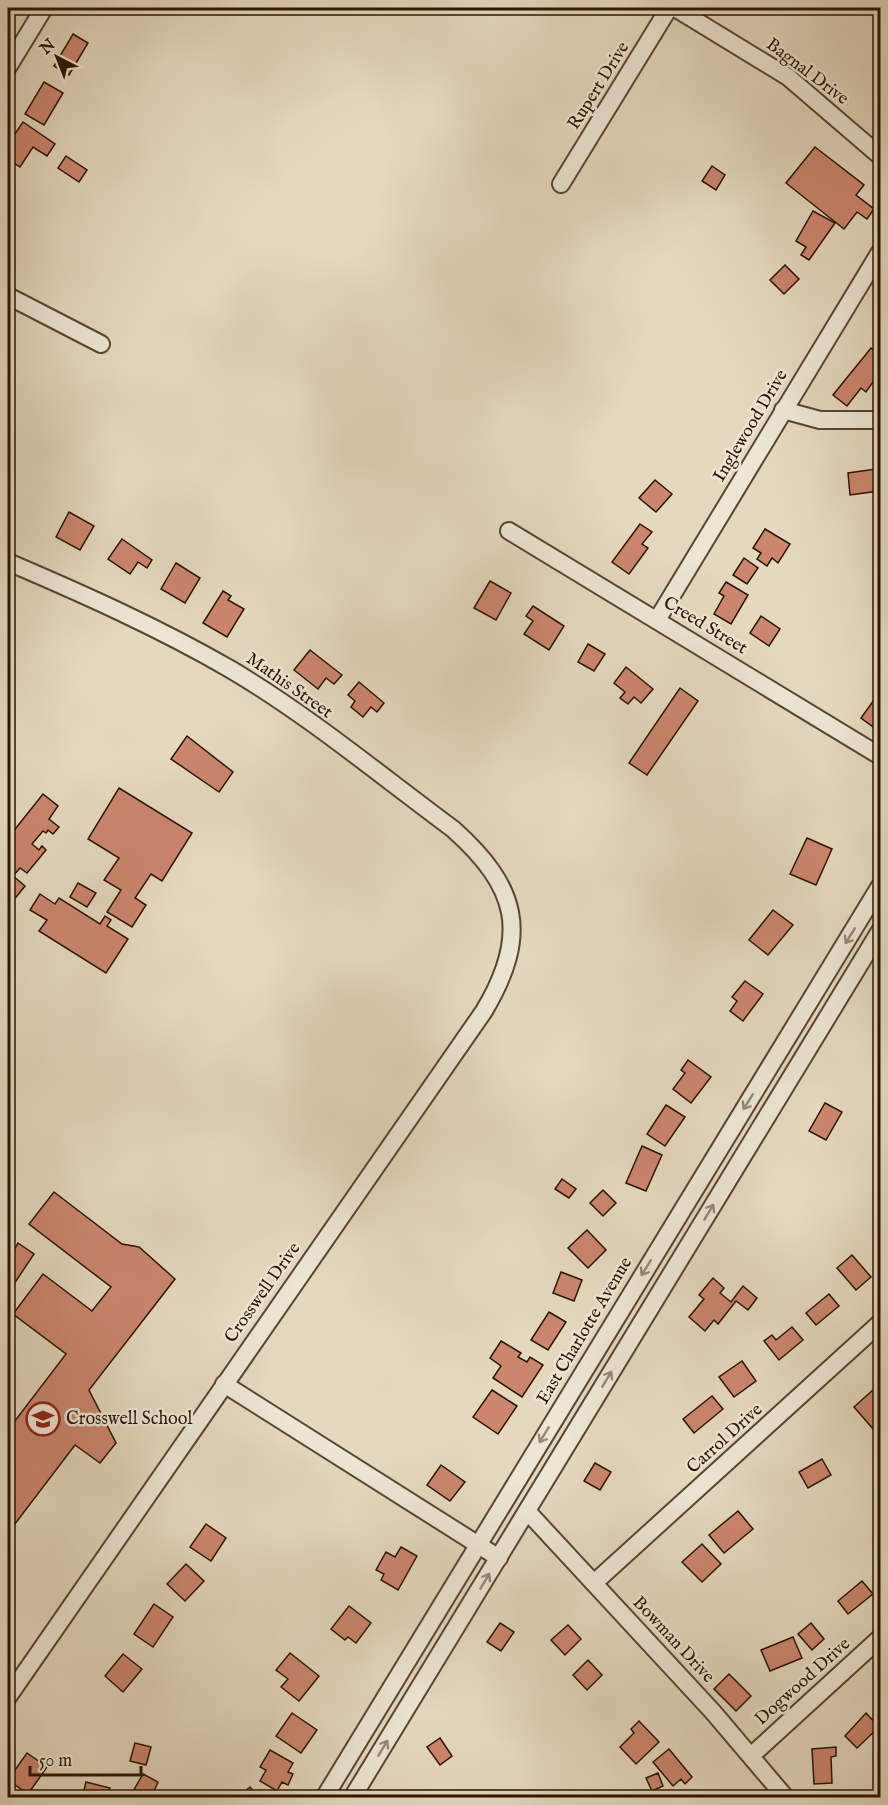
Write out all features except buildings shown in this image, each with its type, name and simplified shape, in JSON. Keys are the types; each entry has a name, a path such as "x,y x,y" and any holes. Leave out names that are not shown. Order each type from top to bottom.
{"street":[{"path":"8,67 44,8"},
{"name":"Rupert Drive","path":"561,184 669,8"},
{"name":"Bagnal Drive","path":"675,8 788,77 880,156"},
{"name":"Inglewood Drive","path":"657,620 880,252"},
{"path":"8,296 101,344"},
{"path":"783,410 820,420 880,420"},
{"name":"Creed Street","path":"509,531 880,756"},
{"name":"Mathis Street","path":"8,562 88,596 229,669 267,692 453,829 486,861 497,876 506,899"},
{"name":"East Charlotte Avenue","path":"324,1797 880,886"},
{"name":"Crosswell Drive","path":"8,1697 444,1070 501,982 512,946 512,925 506,899"},
{"path":"352,1797 880,931"},
{"name":"Carrol Drive","path":"594,1583 880,1323"},
{"path":"224,1384 499,1558"},
{"name":"Bowman Drive","path":"527,1511 752,1755 786,1797"},
{"name":"Dogwood Drive","path":"752,1755 880,1638"}],"place":[{"name":"Crosswell School","path":"43,1419"}]}
